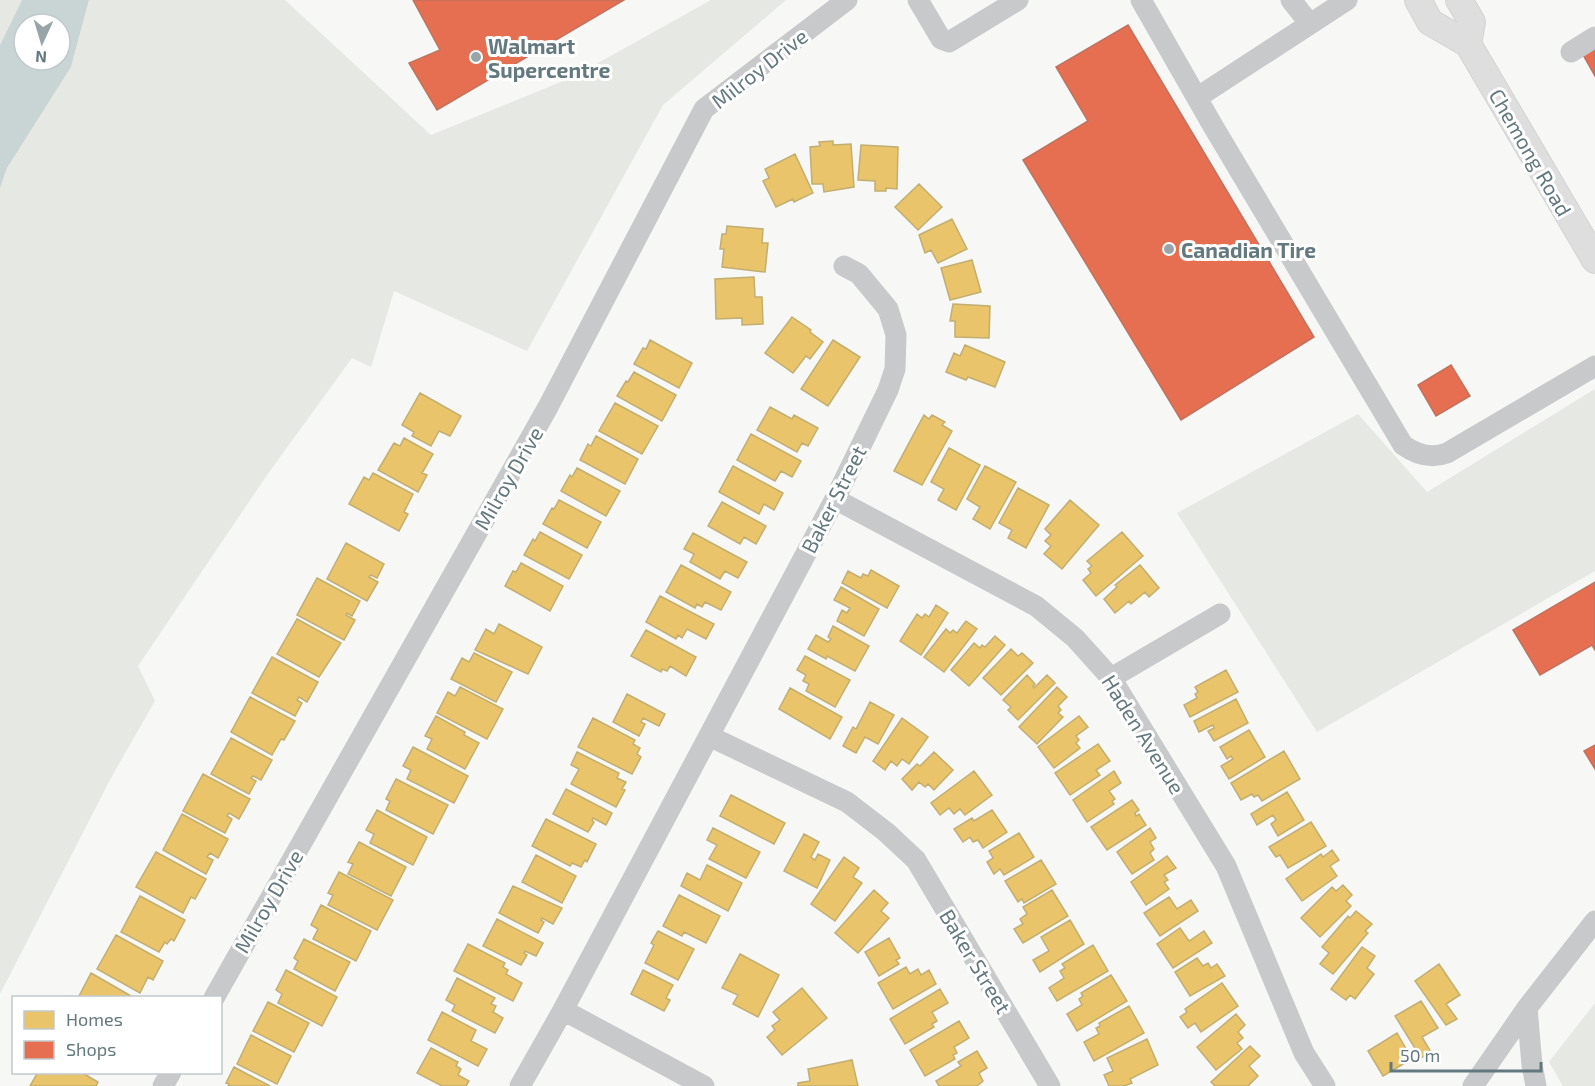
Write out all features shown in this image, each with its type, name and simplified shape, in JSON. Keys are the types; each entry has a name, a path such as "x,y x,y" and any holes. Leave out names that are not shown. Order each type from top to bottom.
{"main road":[{"name":"Chemong Road","path":"1418,0 1430,22 1468,44 1595,260"},
{"path":"1459,0 1472,22 1468,44"}],"street":[{"name":"Milroy Drive","path":"214,996 548,407 704,109 847,0"},
{"path":"918,0 941,39 949,42 1018,0"},
{"path":"1141,0 1213,126 1403,445 1414,453 1425,456 1439,456 1447,453 1595,366"},
{"path":"1292,0 1310,24"},
{"path":"1198,97 1347,0"},
{"path":"1571,52 1595,37"},
{"name":"Baker Street","path":"520,1086 563,1010 835,500 888,390 894,369 896,335 888,309 859,274 844,266"},
{"name":"Haden Avenue","path":"835,500 1036,606 1075,638 1111,678 1226,866 1304,1053 1325,1086"},
{"path":"1111,678 1220,614"},
{"name":"Baker Street","path":"709,736 848,802 886,832 916,860 1050,1086"},
{"path":"1475,1085 1527,1008 1595,921"},
{"path":"1527,1008 1536,1086"},
{"path":"563,1010 704,1086"}],"shaded area":[{"path":"0,0 22,0 16,12 12,12 12,20 0,45"},
{"path":"22,0 89,0 72,63 72,12 16,12"},
{"path":"89,0 285,0 431,135 573,77 711,0 786,0 663,105 527,351 394,291 371,367 352,358 267,475 138,666 155,701 112,776 0,994 0,188 7,168 68,72 72,72 72,63"},
{"path":"12,20 12,72 68,72 7,168 0,188 0,45"},
{"path":"1595,389 1595,571 1317,732 1177,513 1358,414 1427,492"},
{"path":"1595,1003 1595,1086 1563,1086 1549,1062"}],"building: Homes":[{"path":"833,141 833,145 851,144 854,187 824,192 823,184 812,184 810,147 820,146 819,142"},
{"path":"861,145 898,147 897,189 886,188 886,191 875,191 875,181 858,180"},
{"path":"795,154 813,193 776,207 763,181 769,178 765,169"},
{"path":"919,184 942,207 918,230 895,207"},
{"path":"952,219 967,249 938,263 931,250 925,253 919,235"},
{"path":"727,226 763,229 762,243 768,243 765,272 722,267 724,249 720,249 722,234 726,234"},
{"path":"972,260 981,292 950,300 941,268"},
{"path":"754,277 755,297 762,297 763,324 742,325 742,318 716,319 715,279"},
{"path":"953,304 990,306 989,338 955,337 955,321 950,321"},
{"path":"792,317 811,330 810,332 823,342 810,359 806,356 793,373 765,353"},
{"path":"650,340 692,363 679,388 634,364"},
{"path":"833,340 860,357 828,406 801,389"},
{"path":"965,345 1005,362 995,387 946,372 954,353 960,356"},
{"path":"634,372 676,395 662,421 617,396"},
{"path":"420,393 461,416 450,436 439,431 431,446 412,436 414,432 402,425"},
{"path":"615,403 658,426 642,454 599,431"},
{"path":"770,407 792,419 794,415 818,428 808,446 802,443 797,452 757,430"},
{"path":"924,415 929,419 932,415 945,422 942,425 952,431 922,485 894,471"},
{"path":"751,434 801,461 792,477 781,471 775,481 737,460"},
{"path":"596,436 638,459 625,484 580,460 588,444 591,446"},
{"path":"404,438 433,454 422,473 427,475 418,492 378,470 394,443 400,446"},
{"path":"949,448 980,465 956,510 938,500 944,489 931,482"},
{"path":"733,466 783,493 774,510 764,504 759,514 719,492"},
{"path":"985,466 1016,482 990,529 973,519 980,507 967,499"},
{"path":"577,468 620,491 606,516 561,491"},
{"path":"373,473 413,494 404,512 408,514 399,531 349,504 364,477 369,480"},
{"path":"1018,488 1049,505 1026,548 1008,538 1012,530 999,523"},
{"path":"559,500 601,522 587,548 543,524"},
{"path":"1070,500 1099,525 1062,569 1044,554 1051,546 1045,541 1051,535 1045,529"},
{"path":"722,502 766,526 756,544 744,537 740,544 708,526"},
{"path":"540,532 582,555 569,579 524,555"},
{"path":"1122,532 1143,556 1096,596 1083,580 1091,573 1088,569 1092,566 1087,561"},
{"path":"693,533 747,562 738,578 725,571 720,579 690,562 694,554 684,549"},
{"path":"346,543 384,564 377,578 371,575 369,577 378,582 367,601 327,579"},
{"path":"521,563 563,586 550,611 505,586 513,571 516,572"},
{"path":"681,565 731,592 721,610 705,602 702,607 697,604 695,608 666,592"},
{"path":"1140,565 1159,588 1149,597 1145,592 1131,604 1129,601 1115,613 1104,599 1117,587 1115,585"},
{"path":"871,570 899,586 887,608 842,583 848,571 861,578 863,574 868,576"},
{"path":"317,578 360,601 352,616 347,613 346,615 355,620 344,640 297,615"},
{"path":"841,587 879,609 864,636 837,621 842,610 847,613 850,608 834,600"},
{"path":"660,596 714,624 706,639 687,629 682,638 678,635 676,639 646,622"},
{"path":"936,605 948,613 921,655 900,641 917,614 922,618 925,614 929,617"},
{"path":"297,619 341,643 319,677 277,654"},
{"path":"966,621 977,629 944,672 924,657 946,629 950,633 953,630 957,633"},
{"path":"499,624 542,647 528,674 475,650 486,629 494,634"},
{"path":"833,626 869,646 855,671 808,649 816,635 828,642 831,639 828,637"},
{"path":"646,630 696,657 686,676 670,666 667,671 662,669 661,672 631,656"},
{"path":"995,636 1005,645 969,686 951,670 974,643 980,648 982,645 985,647"},
{"path":"1011,649 1018,656 1022,653 1033,663 1001,695 983,678"},
{"path":"474,653 512,672 496,702 451,679 462,658 469,662"},
{"path":"805,656 850,680 835,707 806,691 809,684 803,681 806,675 797,670"},
{"path":"272,657 318,682 307,702 299,697 297,700 302,703 295,716 252,693"},
{"path":"1226,670 1238,692 1190,717 1184,705 1197,698 1195,694 1198,692 1195,687"},
{"path":"1027,675 1035,684 1034,688 1047,675 1055,683 1018,720 1008,710 1011,707 1003,700"},
{"path":"460,687 503,709 487,739 437,713 448,692 455,696"},
{"path":"1057,687 1067,697 1058,706 1061,710 1058,713 1063,717 1037,744 1019,727"},
{"path":"790,688 842,717 830,739 779,709"},
{"path":"627,694 665,714 659,726 643,718 641,722 645,724 639,736 613,722"},
{"path":"250,697 295,721 272,755 231,732"},
{"path":"1236,699 1248,723 1214,741 1208,731 1214,728 1213,725 1199,732 1194,721"},
{"path":"870,702 894,715 878,744 865,737 856,753 843,746 853,727 856,729"},
{"path":"436,716 465,732 464,735 479,743 465,769 427,749 432,739 425,736"},
{"path":"1079,716 1088,727 1076,736 1079,740 1076,743 1080,748 1054,768 1038,747"},
{"path":"593,718 635,740 633,744 640,748 637,754 641,757 632,774 578,747"},
{"path":"902,718 928,737 909,764 902,759 897,766 891,761 885,770 873,761"},
{"path":"1249,730 1265,757 1229,779 1221,766 1233,759 1231,756 1227,759 1220,747"},
{"path":"231,738 272,760 261,780 253,776 251,778 256,781 249,794 211,774"},
{"path":"1098,744 1110,761 1096,770 1100,775 1070,795 1055,773"},
{"path":"413,747 468,776 454,803 407,779 411,770 403,766"},
{"path":"1284,751 1300,779 1262,801 1258,795 1254,797 1252,794 1241,800 1231,783"},
{"path":"577,752 619,773 617,778 626,782 622,789 625,790 616,807 571,784 579,769 571,765"},
{"path":"934,752 953,770 934,790 928,784 925,787 919,782 912,790 902,779"},
{"path":"974,771 992,795 965,815 960,809 954,814 949,808 940,815 931,803"},
{"path":"1114,771 1121,783 1109,791 1115,799 1112,801 1114,804 1087,822 1073,800"},
{"path":"203,774 250,799 239,819 229,813 227,816 232,819 225,833 183,811"},
{"path":"396,779 448,805 433,834 386,810 390,801 386,799"},
{"path":"566,789 612,813 606,825 593,818 594,822 588,832 553,814"},
{"path":"1287,792 1304,820 1278,836 1271,824 1276,820 1273,815 1257,825 1251,814"},
{"path":"731,795 785,823 774,844 720,816"},
{"path":"1132,800 1139,810 1135,813 1136,816 1139,814 1146,825 1107,850 1091,827"},
{"path":"377,810 427,837 413,865 370,843 374,834 366,830"},
{"path":"992,810 1007,832 983,848 978,840 973,842 970,837 963,842 954,829"},
{"path":"182,814 228,839 218,858 210,853 207,857 213,860 206,874 163,850"},
{"path":"546,819 596,844 587,862 585,860 581,867 572,863 570,866 532,846"},
{"path":"1311,822 1326,846 1288,868 1280,855 1276,857 1269,847"},
{"path":"713,828 760,852 746,878 709,859 717,845 707,840"},
{"path":"1150,828 1156,838 1150,842 1154,849 1150,853 1154,860 1132,874 1117,852"},
{"path":"1019,833 1034,857 1004,875 1000,869 994,874 987,862 993,858 989,851"},
{"path":"804,834 819,842 811,857 815,860 818,854 830,860 817,888 784,871"},
{"path":"359,842 406,867 391,896 348,874 353,864 348,862"},
{"path":"1332,850 1339,860 1330,866 1337,876 1302,901 1286,879 1321,854 1323,857"},
{"path":"156,852 206,879 195,899 191,897 183,913 136,887"},
{"path":"536,855 576,876 562,903 522,882"},
{"path":"1167,856 1176,868 1164,875 1168,880 1164,882 1169,889 1146,905 1131,882"},
{"path":"844,857 859,868 853,877 862,883 835,921 811,904"},
{"path":"1041,860 1056,884 1024,903 1022,899 1018,902 1005,881"},
{"path":"707,865 742,883 728,911 681,886 687,873 700,880"},
{"path":"339,872 393,900 377,930 328,905 333,895 328,893"},
{"path":"1343,885 1352,895 1346,901 1351,906 1320,937 1301,918 1332,887 1336,891"},
{"path":"513,886 562,908 553,924 542,918 544,922 538,933 499,913"},
{"path":"874,890 888,903 881,911 889,918 858,953 835,933"},
{"path":"1052,890 1068,916 1023,943 1014,929 1023,924 1020,919 1027,914 1023,907"},
{"path":"679,895 720,916 706,943 684,932 682,936 663,926"},
{"path":"140,896 185,920 174,941 171,939 167,944 165,942 159,952 121,932"},
{"path":"1169,897 1177,909 1191,900 1198,911 1160,936 1144,913"},
{"path":"321,905 371,931 356,961 313,939 318,929 311,925"},
{"path":"1356,911 1372,924 1365,931 1368,933 1333,974 1320,964 1329,953 1322,947 1348,916 1350,918"},
{"path":"497,919 543,943 536,956 525,951 527,955 521,965 483,946"},
{"path":"1070,920 1084,944 1040,972 1033,960 1049,951 1041,937"},
{"path":"1180,928 1189,941 1204,931 1212,943 1173,968 1157,944"},
{"path":"658,931 694,949 678,980 645,963 654,945 651,943"},
{"path":"116,935 163,961 153,980 148,977 140,993 97,969"},
{"path":"889,938 900,958 896,960 899,964 879,976 865,952"},
{"path":"304,939 350,962 335,991 294,969 298,961 294,958"},
{"path":"468,944 505,963 503,967 508,970 506,974 522,983 513,1001 454,971"},
{"path":"1093,945 1108,971 1057,1001 1049,988 1064,978 1060,971 1065,968 1062,964"},
{"path":"1362,947 1375,956 1367,968 1374,974 1355,999 1350,995 1346,1000 1331,989"},
{"path":"740,954 779,975 758,1017 733,1004 738,995 722,988"},
{"path":"1197,958 1203,966 1208,963 1211,968 1217,964 1225,976 1190,996 1175,972"},
{"path":"1439,964 1460,995 1446,1004 1457,1019 1446,1025 1415,981"},
{"path":"906,967 910,974 918,969 921,975 929,970 936,984 893,1009 878,983"},
{"path":"286,970 337,997 322,1026 278,1003 282,994 276,990"},
{"path":"643,970 673,985 666,998 670,1000 664,1011 631,994"},
{"path":"91,973 131,996 79,996"},
{"path":"1111,975 1127,1001 1077,1031 1067,1014 1082,1005 1079,999 1083,996 1081,993"},
{"path":"457,978 495,998 491,1004 496,1006 493,1012 503,1018 495,1033 452,1011 455,1005 446,1000"},
{"path":"1222,983 1238,1006 1201,1032 1195,1023 1188,1028 1180,1017 1187,1012 1185,1009"},
{"path":"802,988 827,1018 782,1055 767,1037 775,1030 772,1026 780,1020 773,1012"},
{"path":"940,989 948,1003 932,1012 937,1021 932,1024 934,1027 905,1044 890,1019"},
{"path":"1421,1001 1438,1028 1422,1037 1431,1052 1421,1058 1395,1016"},
{"path":"268,1002 309,1023 294,1052 253,1031"},
{"path":"1129,1006 1144,1033 1094,1061 1084,1042 1099,1034 1096,1028 1100,1026 1099,1023"},
{"path":"442,1012 476,1030 471,1041 487,1049 478,1066 428,1040"},
{"path":"1236,1014 1245,1025 1238,1032 1243,1038 1237,1043 1242,1049 1216,1070 1197,1047"},
{"path":"959,1021 969,1038 954,1047 957,1053 953,1055 955,1059 925,1076 910,1050"},
{"path":"1397,1033 1412,1059 1383,1076 1368,1051"},
{"path":"251,1035 291,1056 277,1084 237,1064"},
{"path":"1147,1039 1158,1065 1130,1079 1132,1083 1124,1086 1109,1086 1104,1075 1113,1071 1107,1058"},
{"path":"1250,1046 1260,1056 1249,1066 1258,1076 1248,1086 1215,1086 1211,1082"},
{"path":"431,1048 458,1062 456,1066 461,1069 458,1075 469,1081 466,1086 442,1086 417,1073"},
{"path":"977,1051 987,1068 979,1073 983,1081 977,1086 939,1086 936,1081 961,1066 958,1062"},
{"path":"852,1060 858,1086 798,1086 798,1083 810,1081 808,1069"},
{"path":"234,1067 270,1086 228,1086 229,1084 226,1083"},
{"path":"37,1074 84,1074 98,1082 96,1086 30,1086"}],"building: Shops":[{"name":"Walmart Supercentre","path":"413,0 624,0 437,110 409,63 440,50"},
{"name":"Canadian Tire","path":"1128,25 1314,337 1181,420 1023,160 1088,121 1056,67"},
{"path":"1595,45 1595,76 1582,53"},
{"path":"1451,365 1470,396 1436,416 1418,385"},
{"path":"1595,582 1595,650 1592,645 1540,675 1513,630"},
{"path":"1595,745 1595,769 1584,751"}],"place":[{"name":"Walmart Supercentre","path":"476,57"},
{"name":"Canadian Tire","path":"1169,249"}]}
